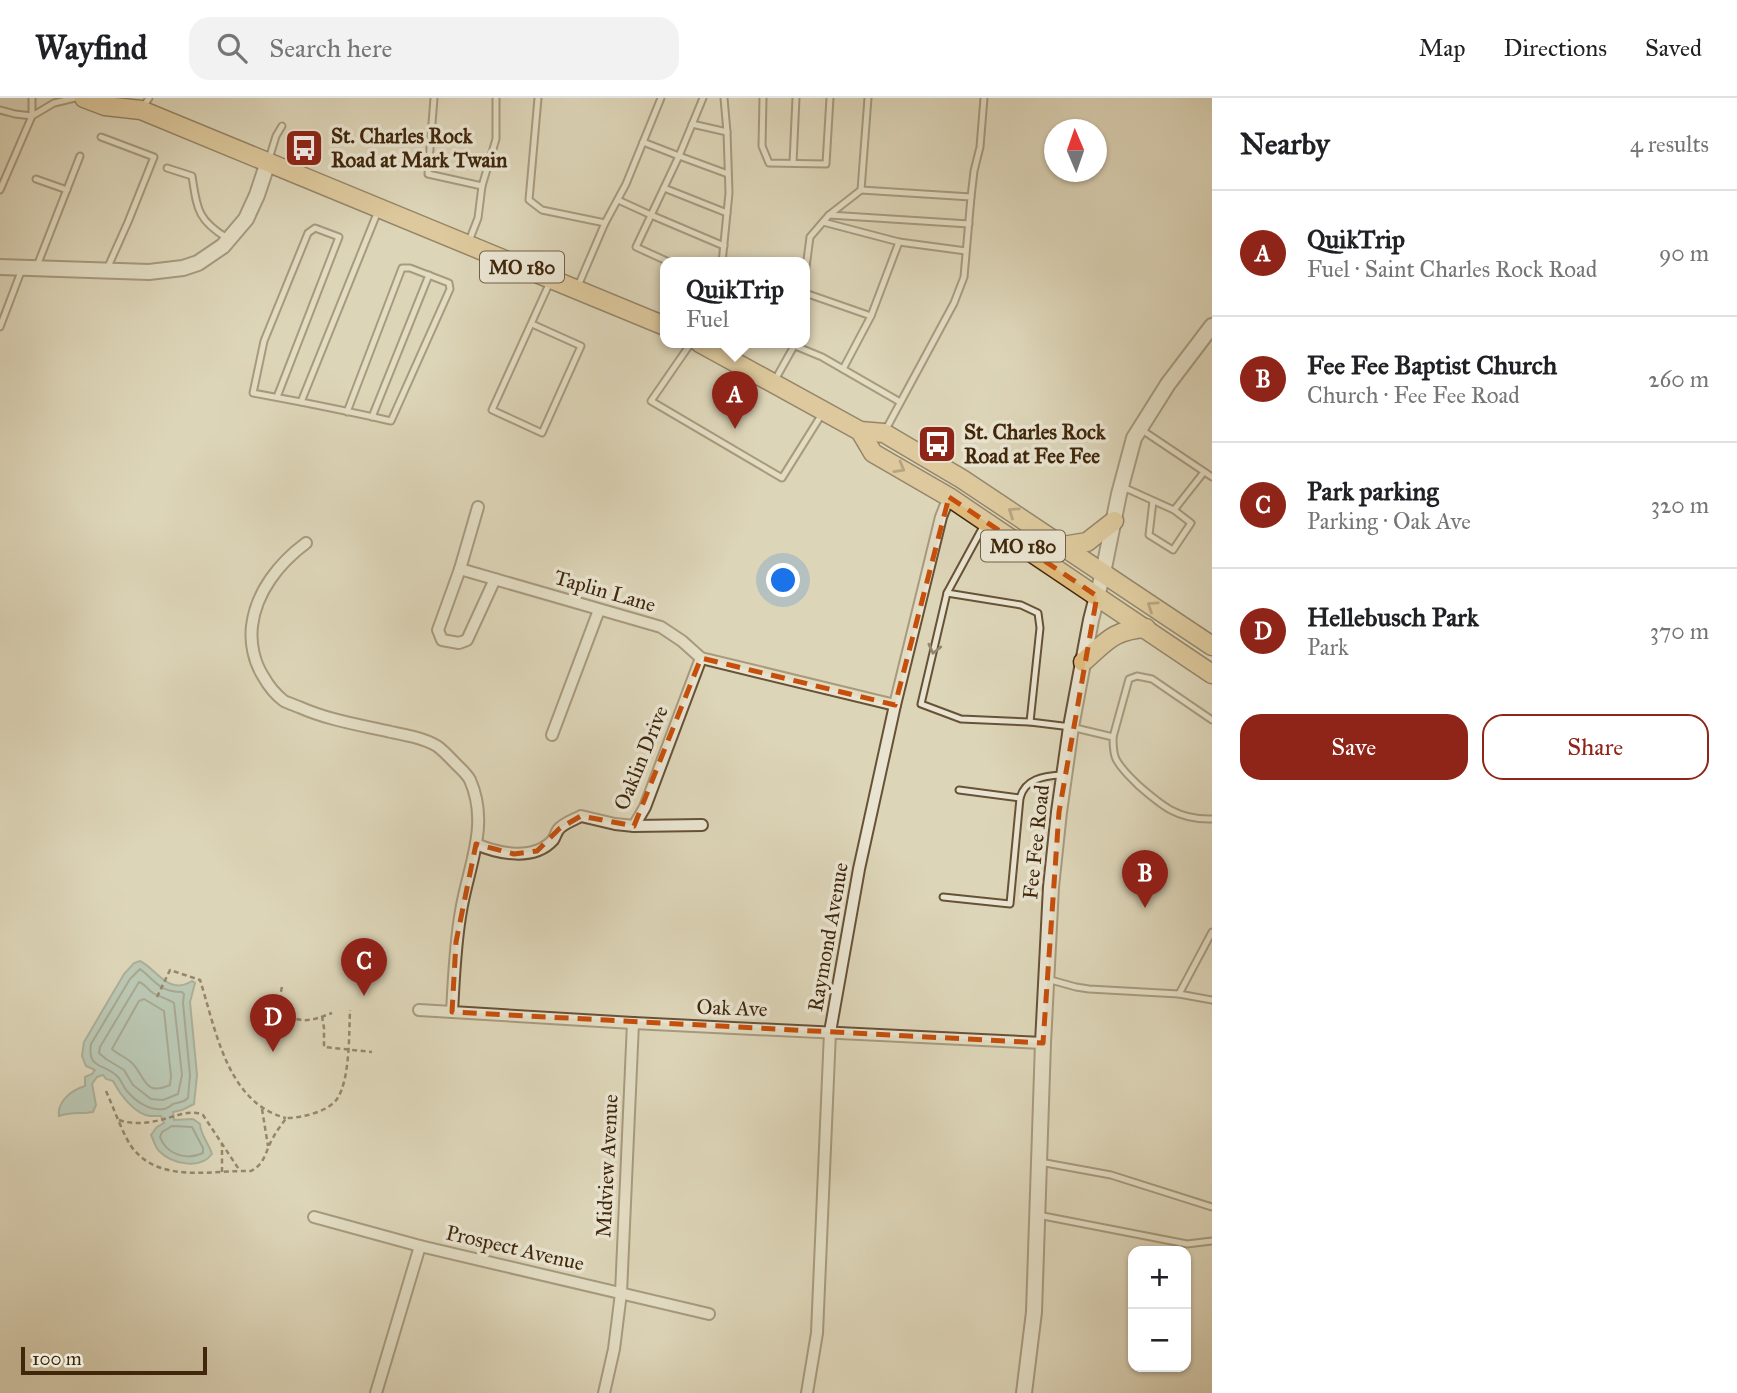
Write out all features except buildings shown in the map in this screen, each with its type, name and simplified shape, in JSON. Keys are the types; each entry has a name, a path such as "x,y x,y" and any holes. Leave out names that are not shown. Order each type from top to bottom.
{"main road":[{"name":"MO 180","path":"84,98 104,106 145,104"},
{"name":"MO 180","path":"127,98 268,162 660,324"},
{"name":"MO 180","path":"709,348 860,431 884,433 962,479 1212,646"},
{"name":"MO 180","path":"860,431 873,453 949,497 1212,674"},
{"path":"1063,545 1087,542 1114,521"},
{"path":"1083,662 1110,637 1131,629 1146,628"}],"street":[{"path":"0,267 149,272 183,268 198,263 229,239 246,219 268,162"},
{"name":"Fee Fee Road","path":"1024,1393 1034,1312 1052,875 1071,727 1097,596 1134,438 1168,384 1206,344 1212,326"},
{"name":"Raymond Avenue","path":"807,1393 817,1333 830,1032 859,869 895,705 941,517 949,497"},
{"path":"478,507 438,630 442,640 452,643 467,640 495,579"},
{"path":"306,543 293,553 270,580 260,595 254,613 252,646 257,667 268,684 284,701 318,716 411,736 435,746 469,778 478,809 479,827 461,906 452,1012"},
{"name":"Taplin Lane","path":"460,569 662,627 682,640 701,658 895,705"},
{"path":"552,735 599,610"},
{"name":"Oaklin Drive","path":"476,844 489,850 514,854 537,851 553,839 560,828 581,816 634,826 645,807 701,658"},
{"path":"634,826 702,825"},
{"name":"Oak Ave","path":"419,1010 1043,1043"},
{"name":"Midview Avenue","path":"604,1393 614,1349 621,1293 633,1023"},
{"name":"Prospect Avenue","path":"314,1217 420,1246 709,1314"},
{"path":"376,1393 420,1246"}],"lane":[{"path":"0,190 32,116 32,98"},
{"path":"0,110 32,116 54,103 75,98"},
{"path":"434,98 428,173 482,186"},
{"path":"468,245 478,218 482,186 496,139 496,98"},
{"path":"538,98 529,200 542,210 605,223"},
{"path":"577,289 605,223 626,184 661,98"},
{"path":"660,258 636,247 703,98"},
{"path":"723,257 728,174 724,98"},
{"path":"763,98 762,146 769,163 826,164 830,98"},
{"path":"793,163 796,98"},
{"path":"861,190 868,98"},
{"path":"884,433 954,303 964,277 984,98"},
{"path":"692,124 727,132"},
{"path":"268,162 282,126"},
{"path":"102,136 154,157 106,272"},
{"path":"643,142 728,174"},
{"path":"0,327 68,190 80,156"},
{"path":"167,168 192,176 195,202 201,215 216,231 229,239"},
{"path":"36,179 68,190"},
{"path":"664,188 727,213"},
{"path":"807,257 810,237 829,215 861,190 971,197"},
{"path":"618,200 724,246"},
{"path":"301,402 379,207"},
{"path":"829,215 969,224"},
{"path":"823,222 899,242 966,251"},
{"path":"277,397 339,237 315,228 308,233 264,341 253,393 391,421 450,289 449,283 410,268 402,268 347,412"},
{"path":"843,369 871,316 899,242"},
{"path":"372,417 429,275"},
{"path":"532,324 582,346 542,432 492,410 552,279"},
{"path":"810,295 871,316"},
{"path":"688,348 651,401 782,478 824,411"},
{"path":"774,383 793,348"},
{"path":"802,348 900,402"},
{"path":"1140,428 1212,477"},
{"path":"1174,510 1204,472"},
{"path":"1121,486 1174,510 1191,523 1173,550 1149,535 1153,501"},
{"path":"986,522 947,593 921,705 961,719 1030,722 1071,727 1113,737"},
{"path":"947,593 1021,605 1038,613 1040,628 1030,722"},
{"path":"1212,720 1152,679 1137,676 1129,679 1113,737 1115,757 1125,773 1160,805 1180,815 1198,819 1212,818"},
{"path":"943,897 1010,904 1023,789 1044,776 1064,775"},
{"path":"959,790 1020,798"},
{"path":"1179,994 1212,932"},
{"path":"1046,978 1089,989 1179,994 1212,1000"},
{"path":"1040,1162 1111,1175 1212,1206"},
{"path":"1038,1215 1186,1244 1212,1241"}],"path":[{"path":"157,997 170,970 200,980 229,1068 244,1091 262,1109 286,1118 309,1115 336,1100 343,1084 350,1010"},
{"path":"282,987 279,1008 284,1014 302,1021 332,1013"},
{"path":"322,1016 324,1047 372,1052"},
{"path":"106,1091 133,1150 162,1168 190,1173 251,1171 259,1167 269,1150 271,1139 286,1118"},
{"path":"262,1109 269,1150"},
{"path":"119,1120 129,1124 199,1112 240,1171"},
{"path":"222,1144 222,1172"}],"highlighted area":[{"path":"949,497 1097,596 1059,812 1043,1043 452,1012 456,942 476,844 514,854 537,851 560,828 581,816 634,826 701,658 895,705"}],"water":[{"path":"140,961 169,983 195,983 190,1002 197,1075 194,1104 173,1112 174,1120 193,1119 200,1124 212,1154 193,1164 178,1162 159,1151 151,1135 164,1123 161,1116 138,1112 113,1081 103,1075 97,1077 92,1084 96,1105 93,1112 59,1116 63,1101 75,1090 85,1086 85,1077 95,1070 86,1066 82,1056 84,1042 124,974 134,963"}],"place":[{"name":"St. Charles Rock Road at Mark Twain","path":"304,148"},
{"name":"QuikTrip","path":"735,429"},
{"name":"St. Charles Rock Road at Fee Fee","path":"937,444"},
{"name":"Fee Fee Baptist Church","path":"1145,908"},
{"name":"Park parking","path":"364,996"},
{"name":"Hellebusch Park","path":"273,1052"}]}
